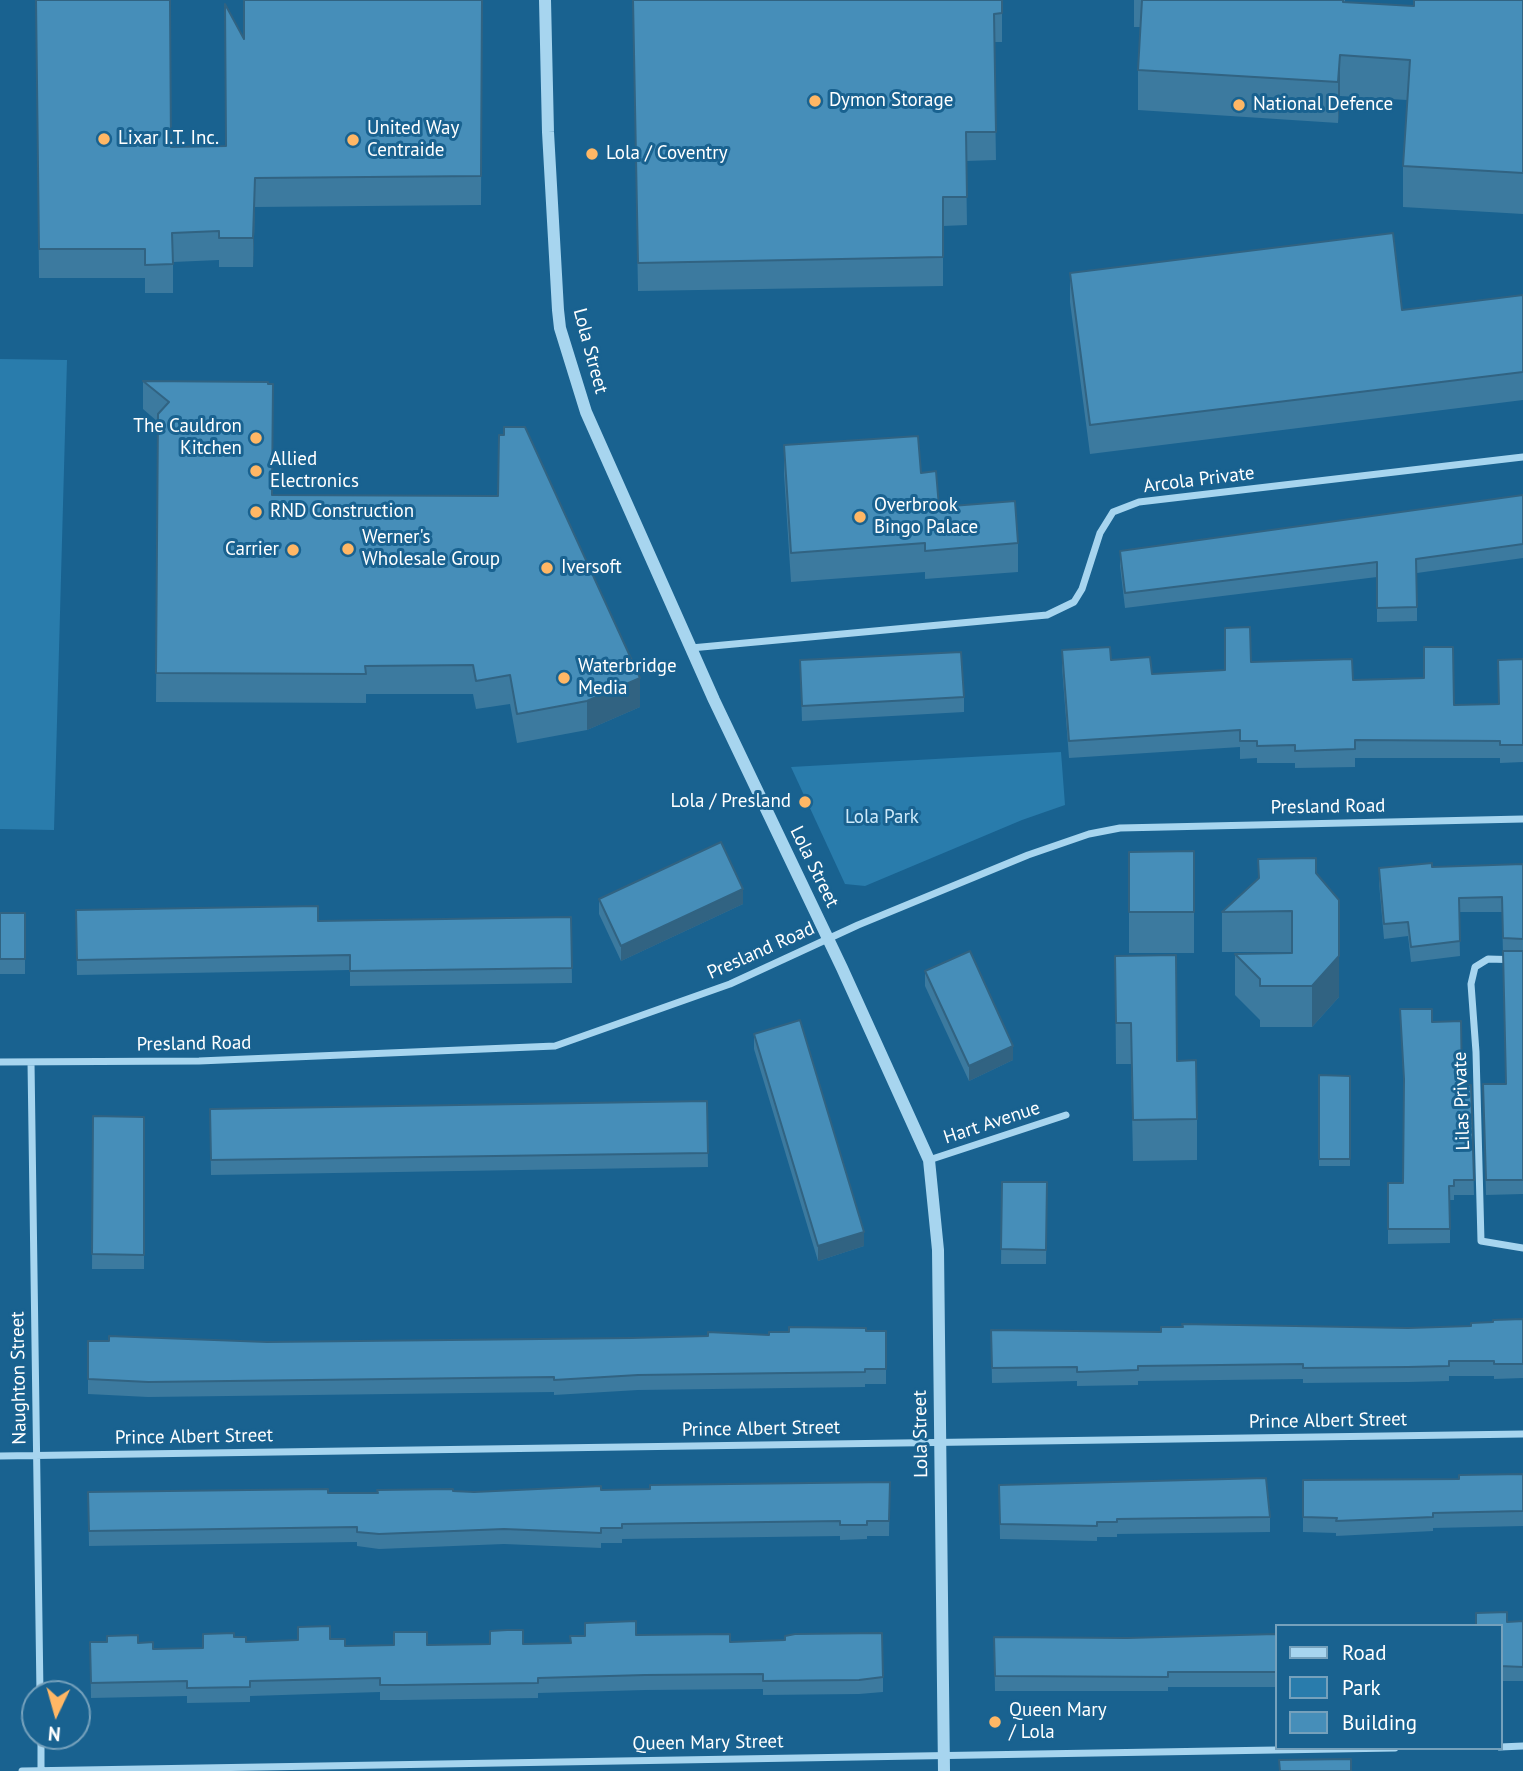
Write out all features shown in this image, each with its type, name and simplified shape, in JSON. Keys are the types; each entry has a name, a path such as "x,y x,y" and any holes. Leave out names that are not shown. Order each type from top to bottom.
{"street":[{"name":"Lola Street","path":"545,0 548,132 560,328 586,412 691,648 929,1160 938,1250 944,1771"},
{"name":"Arcola Private","path":"691,648 1047,615 1074,602 1082,589 1100,533 1113,512 1139,502 1523,457"},
{"name":"Presland Road","path":"0,1062 199,1060 555,1046 730,984 828,938 1028,855 1089,834 1120,828 1523,819"},
{"name":"Lilas Private","path":"1523,960 1488,959 1475,967 1471,984 1481,1241 1523,1248"},
{"name":"Naughton Street","path":"31,1062 40,1680"},
{"name":"Hart Avenue","path":"929,1160 1066,1115"},
{"name":"Prince Albert Street","path":"0,1456 1523,1434"},
{"path":"1502,1747 1523,1746"},
{"path":"41,1750 41,1771"},
{"name":"Queen Mary Street","path":"22,1771 1282,1750"}],"green space":[{"path":"0,359 67,360 54,830 0,829"},
{"name":"Lola Park","path":"1061,752 1065,805 1022,820 865,886 845,884 791,767"}],"building":[{"path":"36,0 170,0 171,147 226,146 225,4 244,39 244,0 482,0 481,176 255,178 253,238 219,238 219,231 172,233 173,264 145,265 145,249 39,249"},
{"name":"Dymon Storage","path":"633,0 1002,0 1002,13 994,14 996,132 966,132 967,197 943,197 943,257 638,263"},
{"name":"National Defence","path":"1142,0 1343,0 1414,6 1414,0 1523,0 1523,173 1403,166 1410,60 1340,55 1338,82 1138,70"},
{"path":"1393,233 1402,310 1523,295 1523,372 1090,425 1070,273"},
{"path":"143,381 273,384 272,495 498,496 499,435 504,435 504,427 525,427 640,678 587,701 517,714 510,675 476,681 473,665 365,666 366,674 156,673 158,414 169,402"},
{"name":"Overbrook Bingo Palace","path":"918,436 921,473 936,471 939,507 1015,501 1018,543 925,551 925,543 791,553 784,445"},
{"path":"1523,495 1523,544 1416,559 1417,607 1377,608 1377,562 1125,593 1120,551"},
{"path":"1250,627 1251,662 1352,659 1353,680 1424,678 1424,647 1453,647 1454,705 1499,704 1498,660 1523,659 1523,745 1500,745 1500,741 1355,740 1355,749 1295,751 1295,745 1257,746 1257,741 1240,741 1240,730 1069,741 1062,650 1110,647 1111,660 1150,657 1152,674 1225,670 1225,628"},
{"path":"961,652 964,697 802,706 800,660"},
{"path":"721,842 743,889 621,946 599,899"},
{"path":"1194,851 1194,912 1129,912 1129,852"},
{"path":"1316,858 1316,873 1339,900 1339,956 1312,986 1260,986 1260,979 1235,954 1292,953 1292,911 1222,912 1259,878 1258,859"},
{"path":"1432,863 1432,867 1523,864 1523,939 1503,938 1502,897 1459,898 1460,941 1411,947 1408,922 1384,924 1379,868"},
{"path":"318,906 318,921 571,917 572,968 350,971 350,955 77,960 76,910"},
{"path":"0,913 25,913 25,959 0,959"},
{"path":"970,951 1013,1046 969,1066 925,971"},
{"path":"1503,951 1523,951 1523,1180 1486,1180 1483,1084 1506,1084"},
{"path":"1176,955 1177,1061 1196,1060 1197,1119 1133,1120 1131,1023 1116,1023 1115,956"},
{"path":"1400,1009 1432,1009 1432,1022 1461,1021 1462,1085 1471,1085 1474,1180 1454,1180 1454,1186 1449,1186 1450,1229 1388,1229 1388,1183 1403,1183 1404,1079"},
{"path":"800,1020 864,1232 818,1246 754,1034"},
{"path":"1319,1075 1350,1076 1350,1159 1319,1159"},
{"path":"707,1101 708,1153 211,1160 210,1109"},
{"path":"93,1116 144,1117 144,1255 92,1254"},
{"path":"1002,1182 1047,1182 1046,1250 1001,1249"},
{"path":"1523,1319 1523,1364 1449,1361 1449,1366 1408,1367 1303,1368 1303,1364 1138,1366 1138,1370 1077,1372 1077,1367 992,1368 991,1330 1161,1332 1161,1327 1183,1327 1182,1324 1408,1328 1471,1326 1471,1323 1493,1320"},
{"path":"789,1327 866,1328 866,1331 886,1331 886,1369 865,1369 865,1372 638,1375 554,1380 554,1377 148,1382 88,1379 88,1341 109,1341 109,1336 267,1342 631,1338 708,1336 708,1332 769,1335 769,1332 789,1332"},
{"path":"1523,1474 1523,1511 1433,1513 1433,1517 1336,1521 1337,1518 1303,1517 1303,1480 1459,1479 1459,1475"},
{"path":"1266,1478 1270,1517 1117,1519 1117,1522 1097,1522 1097,1526 1000,1524 999,1485"},
{"path":"890,1482 889,1521 867,1521 867,1525 840,1525 840,1521 622,1524 622,1528 601,1528 601,1533 504,1529 379,1534 357,1532 357,1527 89,1531 88,1492 328,1489 328,1493 378,1493 377,1490 453,1489 474,1492 601,1486 601,1490 650,1489 650,1485"},
{"path":"1507,1612 1507,1622 1523,1621 1523,1667 1502,1666 1502,1624 1476,1624 1476,1613"},
{"path":"636,1621 636,1635 730,1634 730,1642 785,1640 785,1636 795,1634 882,1633 883,1677 859,1680 763,1681 763,1674 645,1675 538,1678 538,1683 402,1685 380,1685 380,1678 250,1681 250,1687 187,1688 187,1681 91,1683 90,1642 107,1642 107,1636 138,1635 138,1643 153,1642 153,1649 203,1648 203,1634 234,1633 234,1637 246,1637 246,1642 298,1640 298,1627 330,1626 330,1639 345,1639 345,1646 394,1645 394,1632 427,1632 427,1645 490,1644 490,1631 507,1630 523,1630 523,1644 571,1643 570,1636 585,1636 585,1623"},
{"path":"1274,1634 1274,1672 1168,1672 1168,1677 995,1676 994,1637 1127,1638"},
{"path":"1351,1759 1351,1771 1280,1771 1279,1760"}],"place":[{"name":"Dymon Storage","path":"815,101"},
{"name":"National Defence","path":"1239,105"},
{"name":"Lixar I.T. Inc.","path":"104,139"},
{"name":"United Way Centraide","path":"353,140"},
{"name":"Lola / Coventry","path":"592,154"},
{"name":"The Cauldron Kitchen","path":"256,438"},
{"name":"Allied Electronics","path":"256,471"},
{"name":"RND Construction","path":"256,512"},
{"name":"Overbrook Bingo Palace","path":"860,517"},
{"name":"Werner's Wholesale Group","path":"348,549"},
{"name":"Carrier","path":"293,550"},
{"name":"Iversoft","path":"547,568"},
{"name":"Waterbridge Media","path":"564,678"},
{"name":"Lola / Presland","path":"805,802"},
{"name":"Queen Mary / Lola","path":"995,1722"}]}
